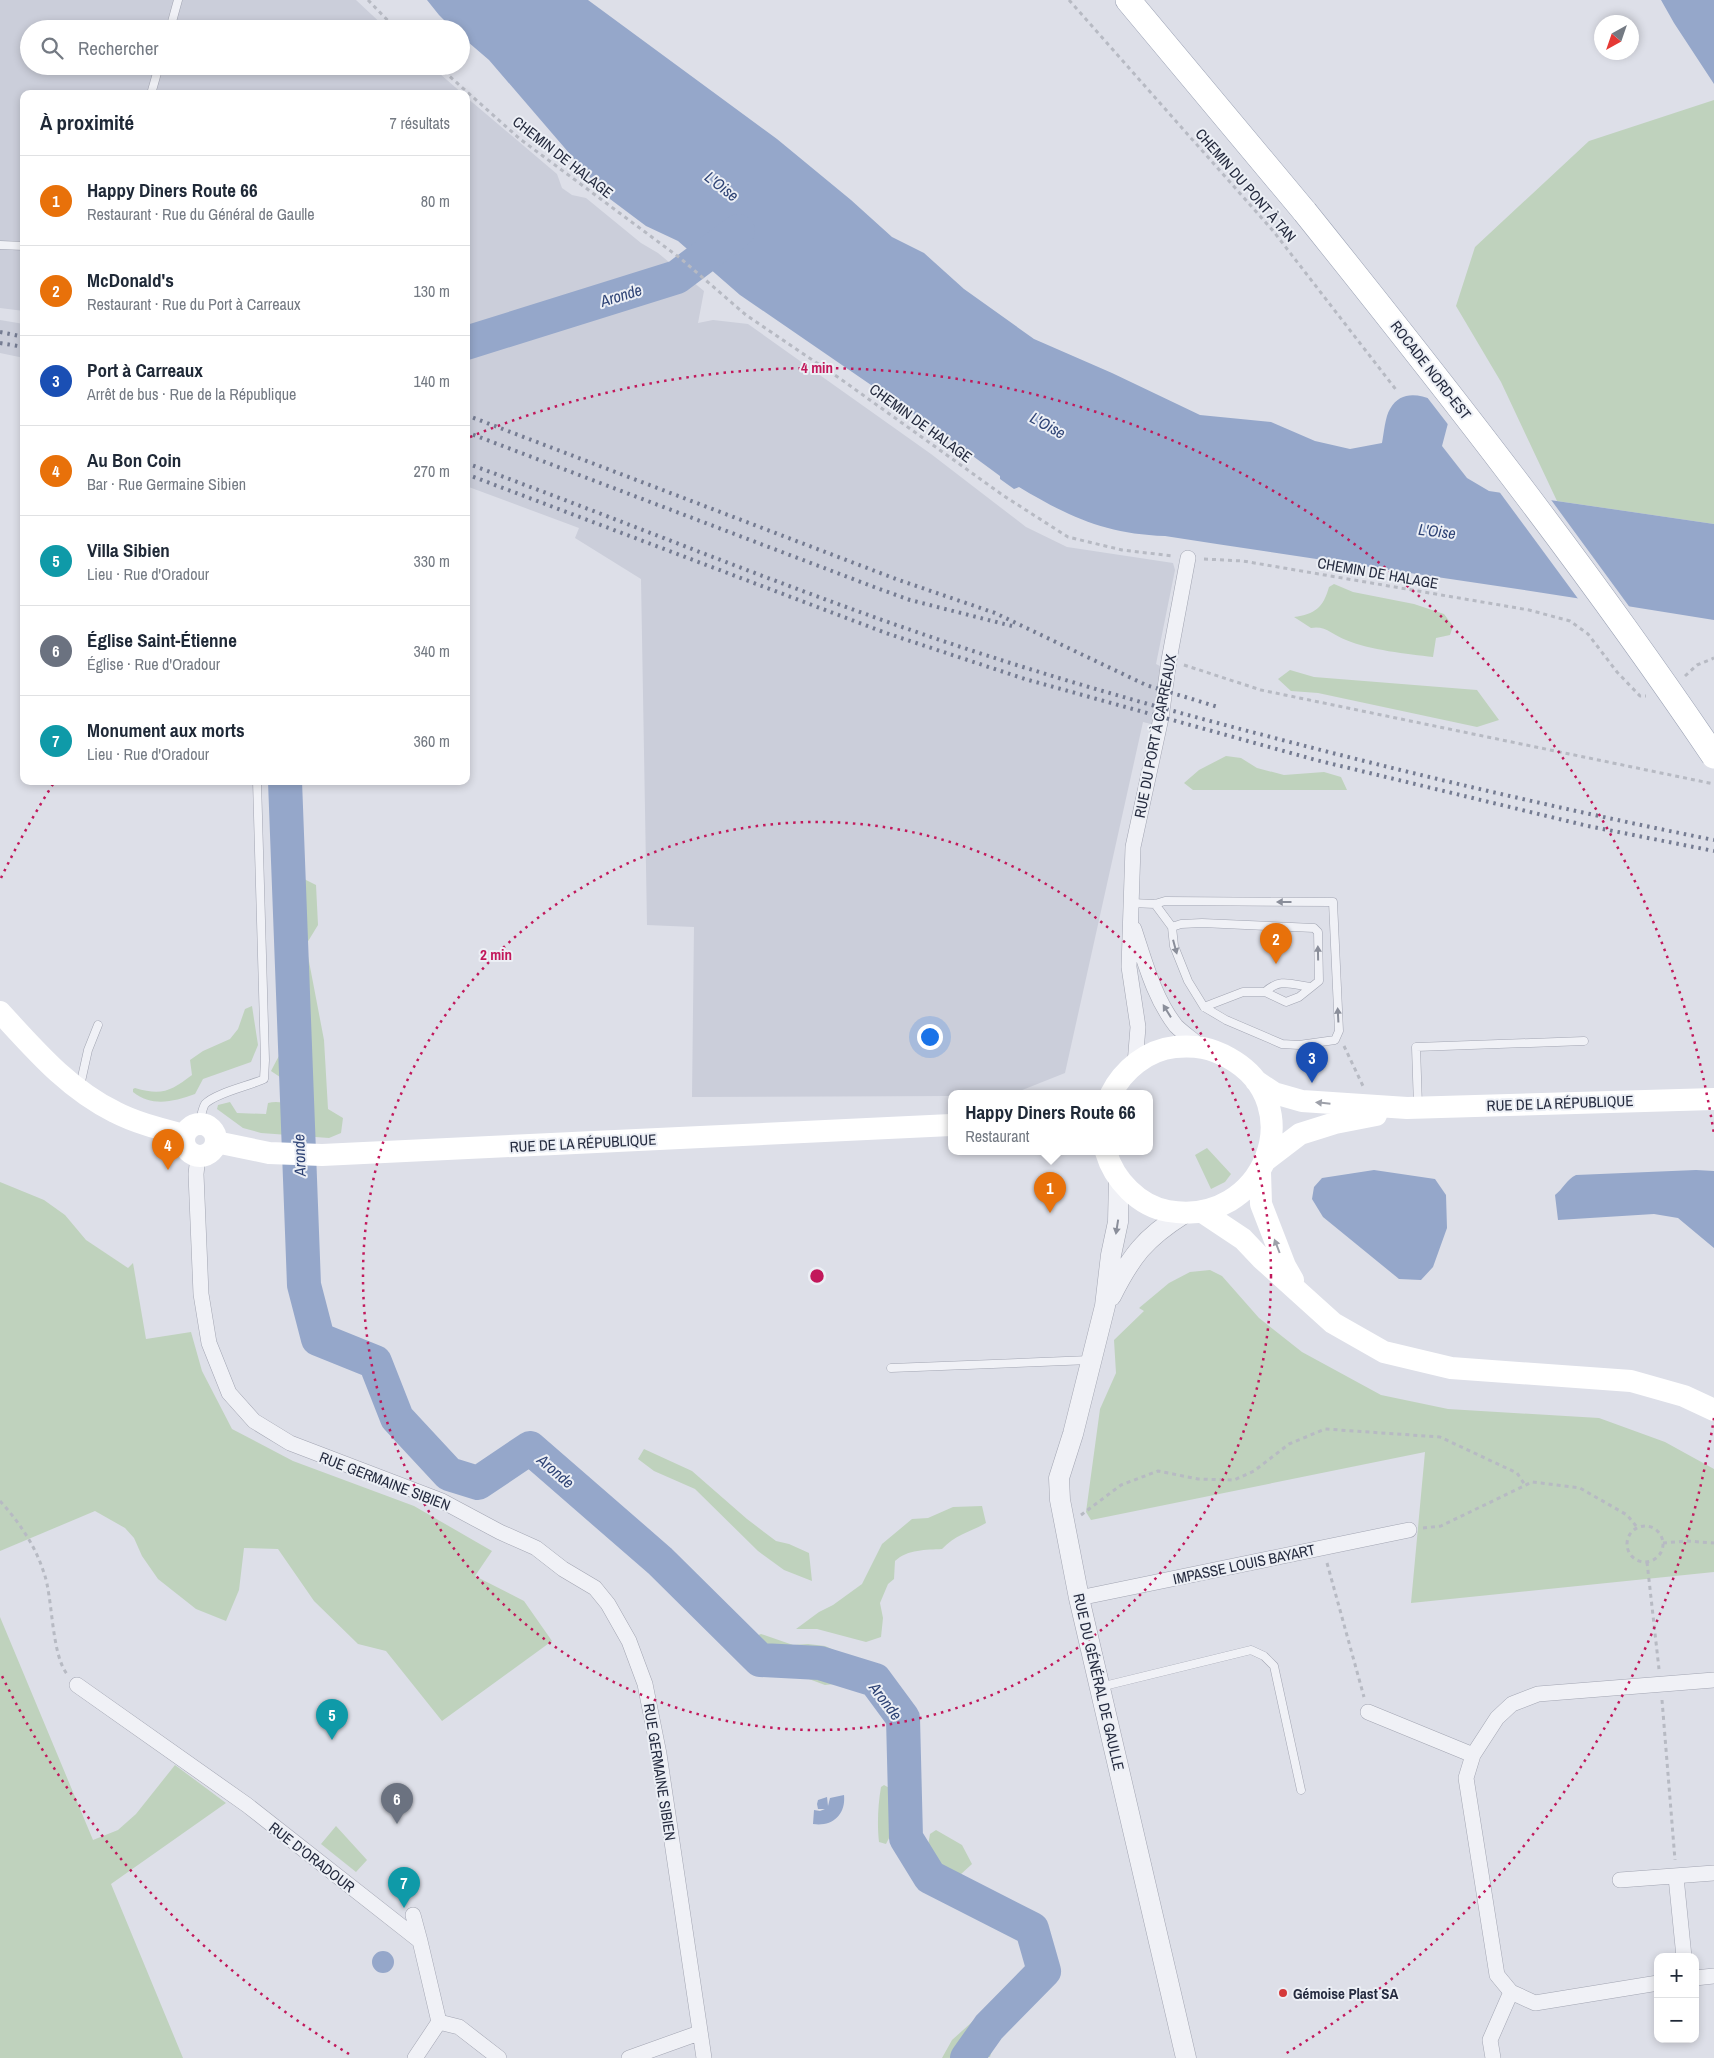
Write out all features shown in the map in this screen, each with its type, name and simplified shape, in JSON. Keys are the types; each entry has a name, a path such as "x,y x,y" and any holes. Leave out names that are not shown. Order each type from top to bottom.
{"main road":[{"name":"ROCADE NORD-EST","path":"1128,0 1305,212 1461,409 1584,573 1714,756"},
{"path":"0,1012 53,1069 79,1091 115,1113 158,1128 192,1129 205,1124 214,1131 216,1142 212,1151 203,1156 198,1156 186,1148 192,1129"},
{"path":"1114,1089 1135,1064 1148,1056 1170,1048 1200,1046 1221,1054 1238,1064 1256,1081 1266,1100 1271,1119 1271,1140 1263,1166 1261,1204 1285,1266 1298,1290"},
{"name":"RUE DE LA RÉPUBLIQUE","path":"1256,1081 1274,1093 1302,1101 1412,1108 1714,1099"},
{"name":"RUE DE LA RÉPUBLIQUE","path":"1263,1166 1300,1134 1335,1123 1412,1108"},
{"name":"RUE DE LA RÉPUBLIQUE","path":"216,1142 277,1153 322,1154 948,1126"},
{"path":"1107,1160 1128,1190 1145,1203 1163,1210 1193,1213 1226,1205 1245,1191 1263,1166"},
{"path":"1193,1213 1243,1239 1261,1258 1333,1323 1384,1352 1451,1368 1631,1381 1684,1396 1714,1410"}],"street":[{"name":"RUE DU PORT À CARREAUX","path":"1135,1064 1138,1027 1129,966 1133,846 1161,718 1169,660 1188,558"},
{"name":"RUE DU PORT À CARREAUX","path":"1130,910 1146,966 1164,1008 1178,1028 1200,1046"},
{"name":"RUE GERMAINE SIBIEN","path":"198,1156 196,1174 201,1294 208,1343 229,1393 254,1421 290,1443 442,1501 500,1532 536,1548 563,1569 596,1588 608,1604 629,1641 645,1684 659,1754 704,2058"},
{"name":"RUE DU GÉNÉRAL DE GAULLE","path":"1107,1160 1118,1222 1111,1255 1105,1306 1059,1478 1060,1500 1079,1598 1186,2058"},
{"name":"RUE DU GÉNÉRAL DE GAULLE","path":"1105,1306 1134,1254 1161,1228 1193,1213"},
{"name":"IMPASSE LOUIS BAYART","path":"1079,1598 1409,1530"},
{"path":"1654,1984 1535,2003 1511,1992 1497,1975 1466,1778 1473,1755 1497,1718 1512,1704 1538,1694 1714,1680"},
{"name":"RUE D'ORADOUR","path":"77,1685 247,1806 420,1940"},
{"path":"1368,1712 1473,1755"},
{"path":"1620,1880 1714,1873"},
{"path":"1676,1877 1684,1953"},
{"path":"413,1915 439,2022 415,2058"},
{"path":"1699,1978 1714,1976"},
{"path":"1493,2058 1490,2040 1511,1992"},
{"path":"439,2022 459,2027 499,2058"},
{"path":"628,2058 699,2033"}],"lane":[{"path":"172,20 178,0"},
{"path":"153,90 157,75"},
{"path":"0,245 20,246"},
{"path":"192,1129 204,1106 214,1096 247,1087 264,1079 265,1060 256,785"},
{"path":"1130,910 1166,901 1333,902 1339,1031 1335,1040 1299,1045 1282,1044 1226,1020 1204,1007 1188,981 1174,946 1172,927 1155,904"},
{"path":"1172,927 1181,924 1202,923 1314,928 1318,932 1319,980 1300,997 1286,1002 1265,992 1243,992 1204,1007"},
{"path":"1265,992 1274,984 1286,983 1310,987"},
{"path":"79,1091 88,1050 98,1024"},
{"path":"1412,1108 1416,1047 1584,1041"},
{"path":"891,1368 1092,1360"},
{"path":"1100,1687 1250,1650 1264,1656 1274,1666 1301,1790"}],"path":[{"path":"368,0 387,20"},
{"name":"CHEMIN DU PONT À TAN","path":"1069,0 1274,232 1397,391"},
{"name":"CHEMIN DE HALAGE","path":"448,75 465,90"},
{"name":"CHEMIN DE HALAGE","path":"470,94 520,139 680,258 746,315 842,380 1004,496 1068,536 1122,550 1188,558 1243,561 1529,610 1570,621 1588,634 1617,672 1640,696 1648,696"},
{"path":"1684,677 1696,665 1714,658"},
{"path":"1169,660 1261,690 1714,784"},
{"path":"1336,1038 1344,1045 1366,1093"},
{"path":"1065,1528 1121,1485 1158,1471 1198,1479 1234,1480 1254,1471 1288,1444 1325,1428 1440,1437 1517,1474 1525,1485"},
{"path":"1409,1530 1441,1526 1532,1482 1580,1488 1627,1515 1637,1527"},
{"path":"0,1500 28,1537 44,1574 59,1654 65,1671 77,1685"},
{"path":"1648,1525 1658,1530 1663,1543 1663,1549 1657,1558 1647,1562 1637,1561 1629,1554 1626,1544 1629,1533 1637,1527 1648,1525"},
{"path":"1663,1543 1687,1541 1714,1543"},
{"path":"1322,1548 1368,1712"},
{"path":"1647,1562 1660,1683 1676,1877"}],"shaded area":[{"path":"0,0 356,0 377,20 20,20 20,75 441,75 458,90 20,90 20,310 0,308"},
{"path":"470,100 557,174 562,188 572,195 586,198 704,291 698,323 713,320 748,324 931,454 1026,527 1067,547 1173,563 1175,570 1156,664 1168,670 1159,726 1143,722 1065,1073 1022,1090 948,1090 948,1096 692,1097 694,927 647,925 641,579 575,538 579,528 470,487"},
{"path":"0,320 20,323 20,357 0,353"}],"green space":[{"path":"1714,100 1714,524 1557,501 1501,382 1456,306 1475,247 1589,141"},
{"path":"1334,584 1353,592 1414,604 1444,614 1453,626 1450,635 1436,638 1433,657 1389,651 1355,643 1325,629 1311,628 1294,617 1313,612 1317,609 1324,600 1329,587"},
{"path":"1290,670 1314,677 1477,690 1499,720 1477,727 1318,693 1291,691 1278,679"},
{"path":"1226,756 1241,758 1257,768 1284,775 1324,772 1341,777 1347,790 1193,790 1184,783 1199,770"},
{"path":"289,876 300,877 316,885 318,925 307,943 307,951 324,1040 328,1109 343,1118 341,1133 329,1138 261,1133 243,1128 217,1109 218,1105 230,1102 237,1113 266,1114 268,1103 281,1102 305,1106 307,1101 306,1090 296,1078 280,1077 271,1071 278,1057 287,1050 306,1050 304,1020 278,952 275,918 276,889"},
{"path":"252,1006 258,1045 251,1062 203,1079 195,1094 179,1099 163,1102 148,1100 133,1092 135,1088 152,1092 166,1090 192,1075 190,1060 203,1051 230,1039 238,1029 245,1009"},
{"path":"1207,1148 1231,1174 1225,1182 1211,1189 1195,1155"},
{"path":"0,1182 44,1200 65,1215 86,1240 128,1268 133,1263 146,1339 191,1332 202,1371 232,1429 293,1461 414,1506 492,1551 475,1576 524,1601 552,1641 442,1721 386,1651 358,1644 314,1601 278,1549 244,1548 239,1590 226,1621 196,1609 158,1579 142,1556 134,1538 125,1528 95,1511 0,1551"},
{"path":"1210,1270 1222,1276 1259,1318 1302,1352 1381,1395 1448,1409 1599,1418 1665,1442 1714,1469 1714,1572 1411,1603 1425,1452 1091,1520 1086,1512 1100,1409 1116,1373 1114,1340 1144,1311 1139,1308 1169,1283 1190,1272"},
{"path":"644,1449 692,1471 747,1519 776,1541 789,1544 809,1553 812,1581 784,1570 758,1551 695,1489 654,1471 638,1459"},
{"path":"982,1506 986,1523 957,1537 942,1549 911,1552 895,1561 894,1579 888,1584 880,1603 883,1618 881,1637 866,1642 817,1629 796,1629 862,1584 882,1544 912,1519 928,1518 953,1507"},
{"path":"0,1617 93,1840 118,1830 136,1814 175,1765 226,1803 111,1884 183,2058 0,2058"},
{"path":"761,1634 793,1645 825,1646 845,1655 844,1659 774,1652 760,1644 756,1636"},
{"path":"743,1651 779,1665 817,1670 823,1669 836,1673 860,1682 872,1695 844,1683 825,1685 790,1672 767,1672 743,1660 740,1654"},
{"path":"909,1762 916,1791 911,1815 900,1812 898,1793 900,1769"},
{"path":"884,1785 893,1790 894,1828 886,1844 879,1842 878,1829 880,1794 881,1787"},
{"path":"336,1826 367,1860 356,1872 321,1844"},
{"path":"936,1830 962,1845 972,1864 960,1875 959,1880 976,1891 1014,1903 1028,1913 1029,1927 1024,1932 1013,1935 999,1926 980,1919 938,1892 928,1845 930,1834"},
{"path":"1012,1986 1024,2000 1025,2007 1012,2024 996,2035 990,2057 942,2058 952,2040"}],"water":[{"name":"L'Oise","path":"427,0 588,0 777,139 851,200 892,237 924,253 964,289 1034,339 1112,373 1200,415 1271,422 1315,441 1350,449 1382,443 1387,416 1396,401 1410,395 1419,396 1452,408 1442,446 1467,478 1489,491 1714,524 1714,620 1165,536 1124,532 1106,528 1072,515 1019,487 1014,489 1000,479 1000,476 951,440 740,295 678,241 646,226 606,196 489,60 470,44 470,20 444,20"},
{"path":"1661,0 1714,0 1714,84 1674,23"},
{"path":"1374,1170 1435,1179 1446,1195 1447,1228 1433,1267 1421,1280 1399,1279 1323,1217 1312,1199 1314,1187 1322,1178"},
{"path":"1696,1170 1714,1171 1714,1248 1678,1218 1654,1214 1558,1220 1555,1195 1576,1175"},
{"path":"844,1795 843,1808 836,1818 826,1824 813,1824 814,1810 820,1811 825,1809 818,1809 818,1800 827,1797 828,1806 830,1798"},
{"path":"383,1951 391,1954 394,1962 391,1970 383,1973 375,1970 372,1962 375,1954"}],"pier":[{"path":"1423,392 1453,406 1450,427"},
{"path":"1498,490 1549,497 1631,609 1579,600"}],"waterway":[{"name":"Aronde","path":"470,342 677,277 738,231"},
{"name":"Aronde","path":"285,785 304,1285 318,1339 375,1362 397,1418 449,1474 478,1483 530,1448 660,1561 760,1660 820,1663 875,1680 903,1718 906,1838 930,1877 1032,1929 1044,1971 989,2027 967,2058"}],"railway":[{"path":"0,332 20,336"},
{"path":"0,343 20,346"},
{"path":"470,417 896,579 995,613 1146,685 1218,707"},
{"path":"470,434 910,600 1012,626"},
{"path":"470,465 834,603 996,659 1189,715 1378,764 1546,804 1714,840"},
{"path":"470,476 886,633 1025,679 1316,760 1588,826 1714,851"}],"place":[{"name":"McDonald's","path":"1276,964"},
{"name":"Port à Carreaux","path":"1312,1083"},
{"name":"Au Bon Coin","path":"168,1170"},
{"name":"Happy Diners Route 66","path":"1050,1213"},
{"name":"Villa Sibien","path":"332,1740"},
{"name":"Église Saint-Étienne","path":"397,1824"},
{"name":"Monument aux morts","path":"404,1908"},
{"name":"Gémoise Plast SA","path":"1283,1993"}]}
